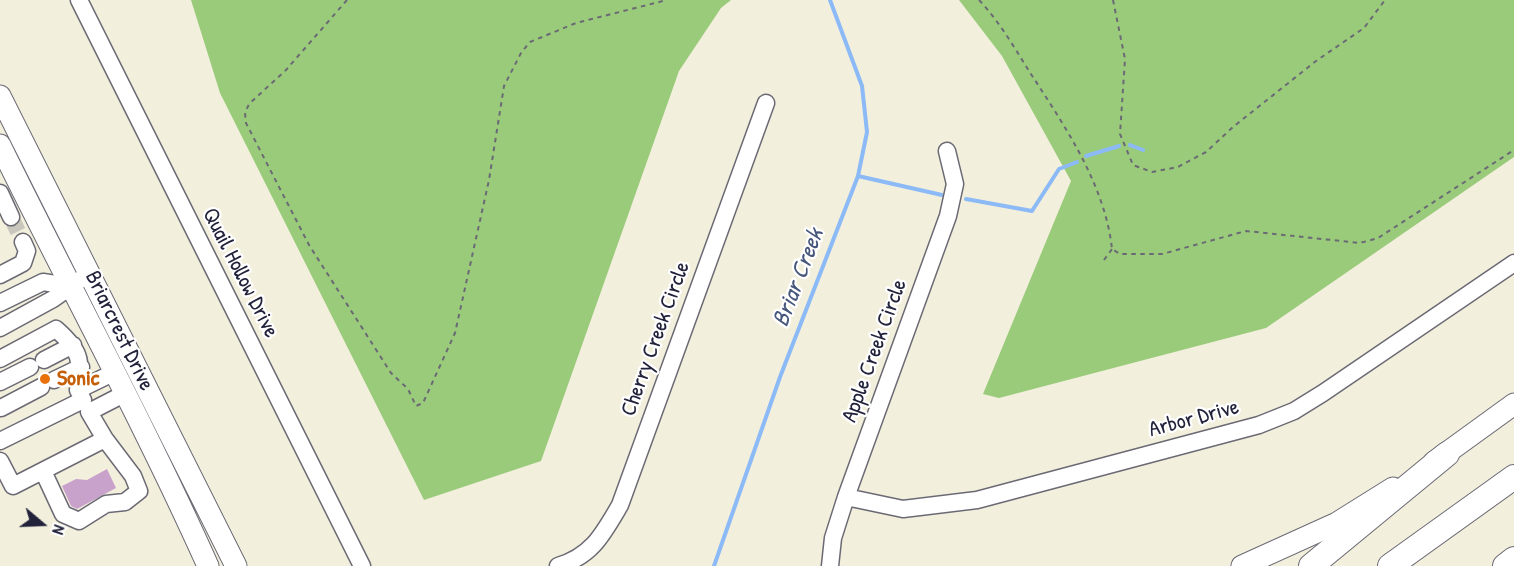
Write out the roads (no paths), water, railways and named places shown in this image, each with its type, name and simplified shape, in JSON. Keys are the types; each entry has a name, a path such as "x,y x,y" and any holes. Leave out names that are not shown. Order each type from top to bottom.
{"highway":[{"path":"1311,566 1447,454"},
{"path":"1390,566 1514,477"},
{"path":"1505,566 1514,559"}],"main road":[{"name":"Briarcrest Drive","path":"0,96 236,566"},
{"name":"Briarcrest Drive","path":"0,146 68,286 115,372 207,566"},
{"path":"1242,566 1337,522 1447,454 1514,404"}],"street":[{"name":"Quail Hollow Drive","path":"79,0 362,566"},
{"name":"Cherry Creek Circle","path":"558,566 585,555 602,535 620,505 766,103"},
{"name":"Apple Creek Circle","path":"830,566 833,538 846,497 948,216 955,184 947,151"},
{"path":"0,275 5,266 15,260 19,244"},
{"name":"Arbor Drive","path":"846,497 903,509 977,500 1259,425 1294,411 1323,393 1514,263"},
{"path":"0,328 53,299 68,286 90,273"},
{"path":"0,303 43,282 68,286"},
{"path":"20,317 32,342"},
{"path":"0,359 56,329 73,345 81,367 83,401 105,439 133,476 139,491 125,502 106,504 79,521 63,514 44,471"},
{"path":"0,382 73,345"},
{"path":"81,367 0,407 7,437 83,401 124,394"},
{"path":"83,401 115,372"},
{"path":"0,461 14,486 105,439"}],"waterway":[{"name":"Briar Creek","path":"714,566 780,377 858,176 867,132 862,86 830,0"},
{"path":"1130,145 1143,150"},
{"path":"1086,156 1119,146"},
{"path":"966,199 1032,211 1059,169 1077,162"},
{"path":"858,176 942,195"}],"tunnel":[{"path":"11,217 23,242"}],"place":[{"name":"Sonic","path":"45,379"}]}
